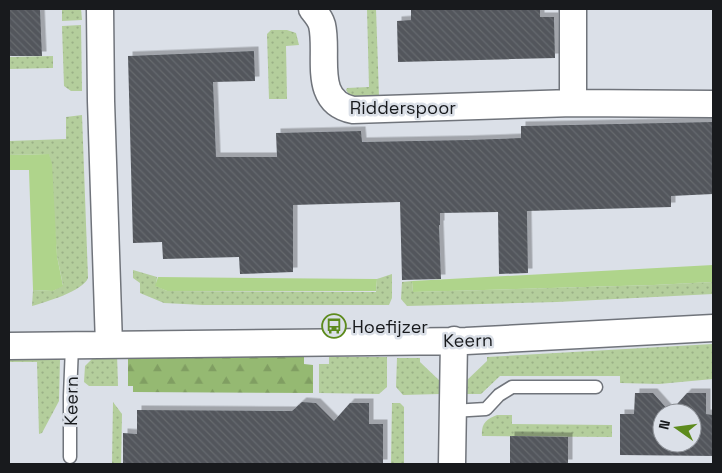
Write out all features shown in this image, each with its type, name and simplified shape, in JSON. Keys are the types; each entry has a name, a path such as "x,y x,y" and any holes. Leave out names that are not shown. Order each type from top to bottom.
{"street":[{"path":"100,9 109,345"},
{"name":"Ridderspoor","path":"312,9 318,16 322,26 324,74 327,90 342,108 353,110 573,103 713,104"},
{"path":"573,9 573,103"},
{"name":"Keern","path":"9,346 454,340 713,328"},
{"path":"452,464 454,340"}],"lane":[{"name":"Keern","path":"70,457 72,346"},
{"path":"452,410 486,409 499,395 512,387 596,387"}],"shaded area":[{"path":"62,9 81,9 82,20 62,21"},
{"path":"367,9 376,9 379,97 361,98 352,96 346,90 347,88 369,87"},
{"path":"81,25 82,91 71,91 64,86 62,26"},
{"path":"271,30 287,30 296,33 299,45 286,46 287,99 269,99 267,34"},
{"path":"53,56 53,68 9,69 9,57"},
{"path":"82,115 88,278 85,283 72,292 32,306 33,290 53,291 63,285 57,256 49,154 9,155 9,141 66,139 66,117"},
{"path":"49,154 52,164 57,256 63,286 53,291 33,290 29,170 9,170 9,155"},
{"path":"713,265 713,282 413,292 412,281"},
{"path":"133,270 157,277 156,286 167,291 376,292 377,279 392,274 392,298 389,305 203,305 164,303 140,293 140,283 133,278"},
{"path":"158,277 377,279 376,291 167,291 155,286"},
{"path":"412,281 413,292 713,282 713,294 557,302 407,306 401,299 402,282"},
{"path":"713,344 713,379 659,384 620,383 620,376 500,376 481,394 465,394 465,382 487,361 487,357"},
{"path":"9,353 53,353 60,360 59,401 42,433 39,434 37,362 9,362"},
{"path":"117,354 118,386 89,386 84,382 85,366 93,358"},
{"path":"329,357 387,357 387,387 379,394 319,393 319,364 329,364"},
{"path":"397,358 420,358 420,362 441,382 440,394 403,395 396,387"},
{"path":"113,402 122,414 121,464 112,464"},
{"path":"392,403 400,403 404,407 404,464 391,464"},
{"path":"497,415 512,415 512,424 612,425 612,437 482,436 482,428 485,422"}],"green space":[{"path":"128,354 304,356 304,364 313,365 313,393 133,392 133,386 128,386"}],"building":[{"path":"9,9 40,9 42,56 9,56"},
{"path":"411,9 540,9 540,17 554,17 555,58 398,62 397,21 411,20"},
{"path":"254,51 255,81 213,82 216,157 277,157 276,133 361,131 362,142 467,140 521,138 521,126 712,122 713,194 671,196 671,207 527,211 528,273 499,274 498,212 440,213 441,279 402,280 400,202 293,205 293,272 240,274 239,257 163,259 162,242 133,243 128,56"},
{"path":"635,393 653,393 662,403 652,403 652,453 702,453 702,403 678,403 687,393 706,393 706,414 713,415 713,456 620,455 620,414 634,414"},
{"path":"302,402 316,403 334,421 350,403 369,403 369,424 383,424 383,464 123,464 123,433 137,434 137,410 292,411"},
{"path":"510,436 568,437 568,464 510,464"}],"place":[{"name":"Hoefijzer","path":"334,326"}]}
